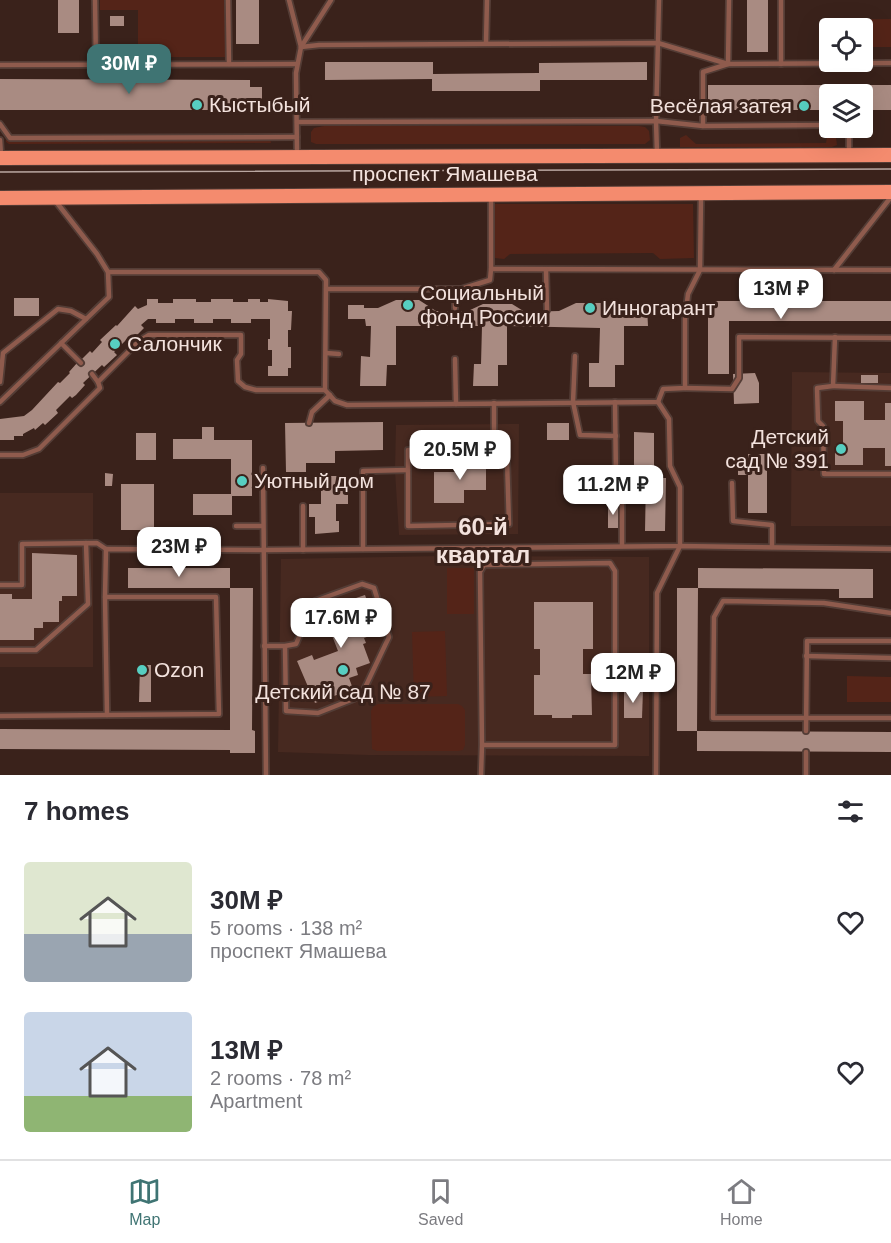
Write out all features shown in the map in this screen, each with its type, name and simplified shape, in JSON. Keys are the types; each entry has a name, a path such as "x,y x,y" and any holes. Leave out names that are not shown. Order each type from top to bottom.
{"main road":[{"name":"проспект Ямашева","path":"0,158 891,155"},
{"name":"проспект Ямашева","path":"0,198 891,192"}],"lane":[{"path":"95,0 96,64"},
{"path":"228,0 229,64"},
{"path":"289,0 301,47"},
{"path":"297,157 297,64 301,47 331,0"},
{"path":"486,43 488,0"},
{"path":"657,156 659,0"},
{"path":"728,64 729,0"},
{"path":"781,0 781,64"},
{"path":"301,47 486,43 658,44 728,64 891,63"},
{"path":"0,65 297,64"},
{"path":"703,126 703,72 728,64"},
{"path":"297,122 656,121 703,126 819,125"},
{"path":"0,124 10,138 297,137"},
{"path":"849,138 849,155"},
{"path":"0,140 0,158"},
{"path":"685,388 685,319 688,294 700,270 701,194"},
{"path":"326,289 454,289 490,280 491,195"},
{"path":"0,402 109,297 108,272 97,254 52,197"},
{"path":"834,270 891,197"},
{"path":"491,269 891,270"},
{"path":"546,270 547,310"},
{"path":"108,272 319,272 326,280 325,390"},
{"path":"454,289 455,308"},
{"path":"0,382 3,353 58,309 71,311 86,319"},
{"path":"98,382 139,341 149,335 241,335 241,354 237,360 238,381 245,387 256,390 325,390 335,401 347,405 658,402"},
{"path":"658,402 663,389 732,389 739,378 739,337 891,338"},
{"path":"833,386 835,337"},
{"path":"61,343 81,363"},
{"path":"326,354 339,354"},
{"path":"575,356 573,402 580,435 616,436"},
{"path":"455,359 456,404"},
{"path":"0,455 23,455 39,449 100,388 92,374"},
{"path":"891,388 833,386 817,388 818,422 823,426 824,474 891,474"},
{"path":"309,423 312,412 330,395"},
{"path":"615,402 616,479 622,496 622,546"},
{"path":"656,775 657,593 680,546 680,487 670,466 669,418 658,402"},
{"path":"494,403 494,450"},
{"path":"408,450 494,450 507,460 509,524 408,526 408,450"},
{"path":"263,468 266,775"},
{"path":"363,549 363,471 408,470"},
{"path":"732,483 733,521 772,525 772,547"},
{"path":"303,506 303,550"},
{"path":"236,526 263,526"},
{"path":"0,650 36,650 88,604 86,543"},
{"path":"0,585 22,585 22,544 97,543 106,549 263,550 622,546 891,549"},
{"path":"106,549 107,715"},
{"path":"482,745 615,745 615,571 610,563 484,565 480,572 482,775"},
{"path":"264,646 296,644 315,601 362,584 374,588 389,637 360,696 318,713 286,711 285,646"},
{"path":"0,716 219,714 216,597 105,597"},
{"path":"891,613 824,603 723,601 714,617 713,718 891,718"},
{"path":"806,731 807,641 891,641"},
{"path":"806,656 891,658"},
{"path":"806,752 806,775"}],"shaded area":[{"path":"100,0 225,0 225,57 138,57 138,10 100,10"},
{"path":"873,19 891,19 891,47 873,47"},
{"path":"324,126 639,126 649,131 650,140 645,144 316,144 311,142 311,132 314,128"},
{"path":"686,135 696,144 826,143 827,138 836,138 837,145 832,147 680,147 680,138"},
{"path":"270,137 271,143 9,144 6,142 6,140"},
{"path":"495,204 693,204 694,258 660,259 653,253 510,254 504,259 495,258"},
{"name":"Детский сад № 391","path":"792,372 891,373 891,526 791,526"},
{"path":"519,424 518,534 399,535 395,471 396,425"},
{"path":"0,493 93,493 93,667 0,667"},
{"path":"441,556 649,557 649,756 368,755 278,752 281,559"},
{"path":"447,568 474,568 474,614 447,614"},
{"path":"445,631 447,696 414,697 412,632"},
{"path":"847,676 891,677 891,702 847,702"},
{"path":"378,704 458,704 462,706 465,710 463,750 377,751 372,749 371,711"}],"building":[{"path":"58,0 79,0 79,33 58,33"},
{"path":"236,0 259,0 259,44 236,44"},
{"path":"747,0 768,0 768,52 747,52"},
{"path":"110,16 124,16 124,26 110,26"},
{"path":"325,62 433,62 433,74 539,73 539,63 647,62 647,80 540,80 540,91 432,91 432,79 325,80"},
{"path":"0,79 250,80 250,87 262,87 262,110 0,110"},
{"path":"708,85 819,85 819,110 708,110"},
{"path":"873,85 891,85 891,110 873,110"},
{"path":"14,298 39,298 39,316 14,316"},
{"path":"147,299 158,299 158,303 173,303 173,299 196,299 196,302 211,302 211,299 233,299 233,302 248,302 248,299 260,299 260,302 268,302 268,299 288,301 288,311 292,311 291,330 288,330 291,368 288,368 288,376 268,376 268,366 272,366 272,350 268,350 270,319 251,319 251,323 231,323 231,319 213,319 213,323 194,323 194,319 175,319 175,323 156,323 156,319 148,319 141,325 144,328 130,342 127,339 114,352 117,355 104,367 102,365 83,383 85,385 76,395 72,398 70,396 56,410 58,413 45,425 43,423 23,436 14,436 14,440 0,440 0,419 24,416 32,410 58,382 60,383 70,373 77,363 79,365 90,351 92,353 102,342 100,340 117,326 135,306 138,309 147,305"},
{"path":"396,300 419,300 436,311 468,311 483,304 512,304 525,312 559,311 576,303 604,303 616,308 647,307 648,326 624,326 624,365 615,365 615,387 589,387 589,363 599,363 600,328 507,326 507,365 498,365 498,386 473,386 474,364 481,364 482,326 396,326 396,365 387,365 386,386 360,386 361,356 370,357 371,326 366,326 365,319 348,319 348,305 378,308"},
{"path":"708,301 891,301 891,321 729,321 729,374 708,374"},
{"path":"755,373 759,383 759,403 734,404 733,374"},
{"path":"861,375 878,375 878,383 861,383"},
{"path":"835,401 864,401 864,420 885,420 885,403 891,403 891,466 885,466 885,448 863,448 863,465 835,465 835,445 843,445 843,421 835,421"},
{"path":"383,422 383,450 335,451 335,463 306,463 306,472 286,472 285,423"},
{"path":"547,423 569,423 569,440 547,440"},
{"path":"202,427 214,427 214,440 252,440 252,496 232,496 232,515 193,515 193,494 231,494 231,459 173,459 173,439 202,439"},
{"path":"634,432 654,433 654,478 666,478 665,531 645,531 646,478 634,478"},
{"path":"136,433 156,433 156,460 136,460"},
{"path":"748,454 767,454 767,513 748,513 748,475 738,475 738,463 748,463"},
{"path":"455,459 486,459 486,490 464,490 464,503 434,503 434,472 455,472"},
{"path":"105,473 113,474 112,486 105,486"},
{"path":"318,476 343,476 343,492 348,492 348,504 336,504 336,521 339,521 339,532 315,534 315,517 309,517 309,504 321,504"},
{"path":"121,484 154,484 154,530 121,530"},
{"path":"608,503 618,503 618,528 608,528"},
{"path":"32,553 77,555 77,596 62,596 62,601 59,601 59,622 43,622 43,628 34,628 34,640 0,640 0,594 12,594 12,599 32,599"},
{"path":"128,568 230,568 230,588 128,588"},
{"path":"698,568 873,569 873,598 839,598 839,589 698,588"},
{"path":"230,588 253,588 252,730 255,731 255,753 230,753 230,750 0,749 0,729 230,730"},
{"path":"677,588 698,588 697,731 677,731"},
{"path":"365,595 378,633 364,638 366,643 363,644 370,663 356,668 358,675 349,678 353,689 315,703 297,661 312,655 314,660 338,651 321,607"},
{"path":"534,602 593,602 593,649 583,649 583,674 591,674 592,715 552,718 552,715 534,715 534,675 540,675 540,649 534,649"},
{"path":"140,665 151,665 151,702 139,702"},
{"path":"624,690 643,690 642,718 624,718"},
{"path":"697,731 891,732 891,752 697,751"}],"tram line":[{"path":"0,172 891,169"}],"place":[{"name":"Кыстыбый","path":"197,105"},
{"name":"Весёлая затея","path":"804,106"},
{"name":"Социальный фонд России","path":"408,305"},
{"name":"Инногарант","path":"590,308"},
{"name":"Салончик","path":"115,344"},
{"name":"Детский сад № 391","path":"841,449"},
{"name":"Уютный дом","path":"242,481"},
{"name":"Ozon","path":"142,670"},
{"name":"Детский сад № 87","path":"343,670"}],"district":[{"name":"60-й квартал","path":"483,541"}]}
